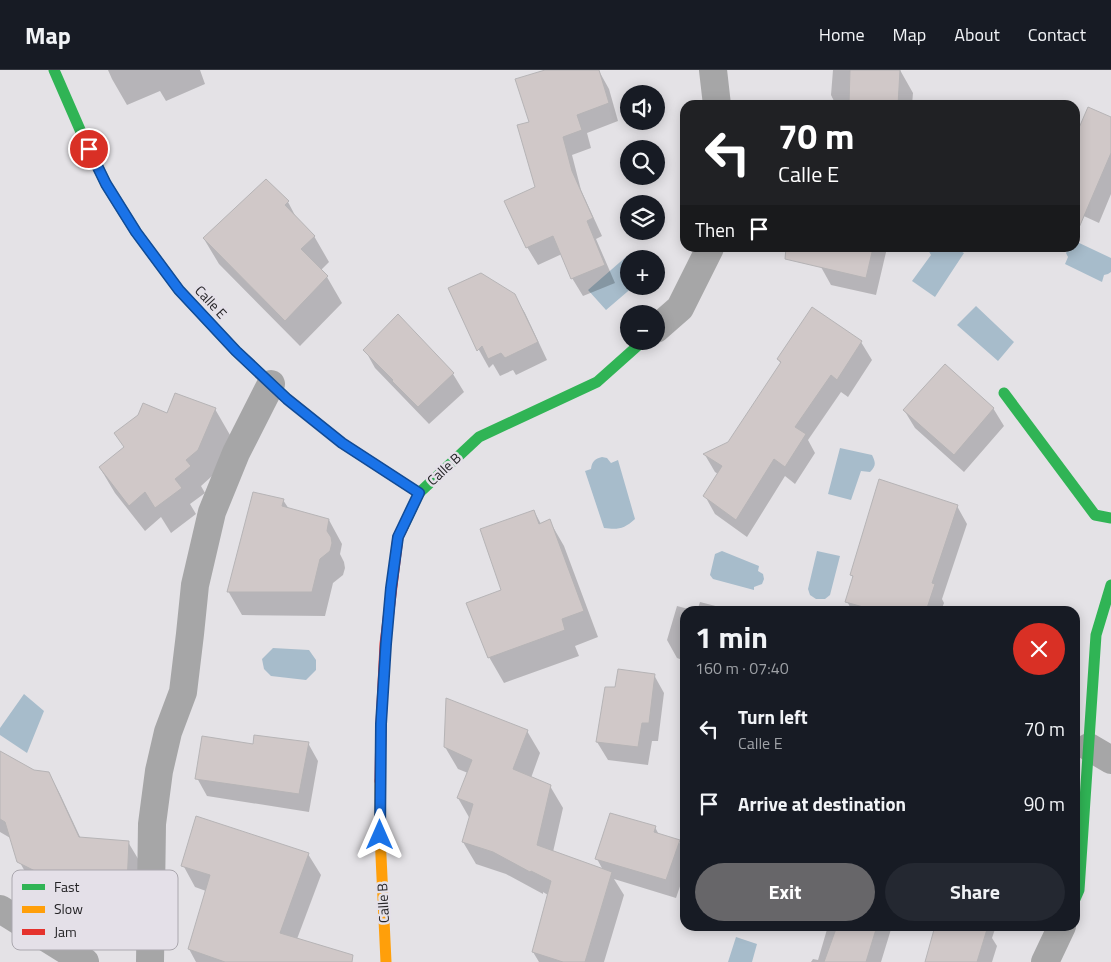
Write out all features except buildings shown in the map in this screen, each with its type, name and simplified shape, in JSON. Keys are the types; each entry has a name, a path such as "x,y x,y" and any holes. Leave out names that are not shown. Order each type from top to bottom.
{"street":[{"name":"Calle E","path":"54,70 106,184 136,232 179,290 236,351 287,399 342,443 419,493"},
{"path":"713,70 716,100"},
{"path":"665,321 680,308 708,252"},
{"name":"Calle B","path":"386,962 380,835 381,724 391,588 398,537 419,493 479,437 597,382 633,350"},
{"path":"151,870 152,824 158,770 168,732 183,692 195,585 212,512 236,453 271,384"},
{"path":"1004,393 1095,515 1111,518"},
{"path":"1080,847 1100,754 1096,635 1111,585"},
{"path":"0,909 12,916"},
{"path":"1045,962 1060,931"},
{"path":"67,950 86,962"}],"water":[{"path":"1080,243 1111,258 1111,272 1104,275 1102,282 1065,264 1068,257 1066,253 1080,252"},
{"path":"929,252 964,253 935,297 912,281 931,255"},
{"path":"620,262 620,295 624,295 606,310 588,290"},
{"path":"976,306 1014,342 998,361 957,325"},
{"path":"840,448 872,455 875,462 870,472 861,471 851,500 828,494"},
{"path":"602,457 607,458 611,463 618,460 635,519 621,528 604,528 585,471 591,469 594,461"},
{"path":"722,551 759,566 758,571 763,574 764,579 762,584 754,587 754,590 713,579 710,575 715,554"},
{"path":"817,551 840,556 830,595 825,599 816,599 810,595 808,589"},
{"path":"273,648 309,650 316,660 316,670 306,680 271,676 264,669 262,659"},
{"path":"24,694 44,711 27,753 0,735 0,728"},
{"path":"736,937 757,944 752,962 728,962"}],"traffic: fast":[{"path":"54,70 106,184 136,232 179,290 236,351 285,397"},
{"path":"403,527 419,493 479,437 597,382 633,350"},
{"path":"1004,393 1095,515 1111,518"},
{"path":"1080,875 1096,635 1111,585"}],"traffic: slow":[{"path":"285,397 342,443 419,493"},
{"path":"380,781 380,835 386,962"}],"traffic: jam":[{"path":"380,781 385,644 398,537 403,527"}],"route":[{"path":"89,149 106,184 136,232 179,290 236,351 287,399 342,443 419,493 398,537 391,588 381,724 380,835"}]}
